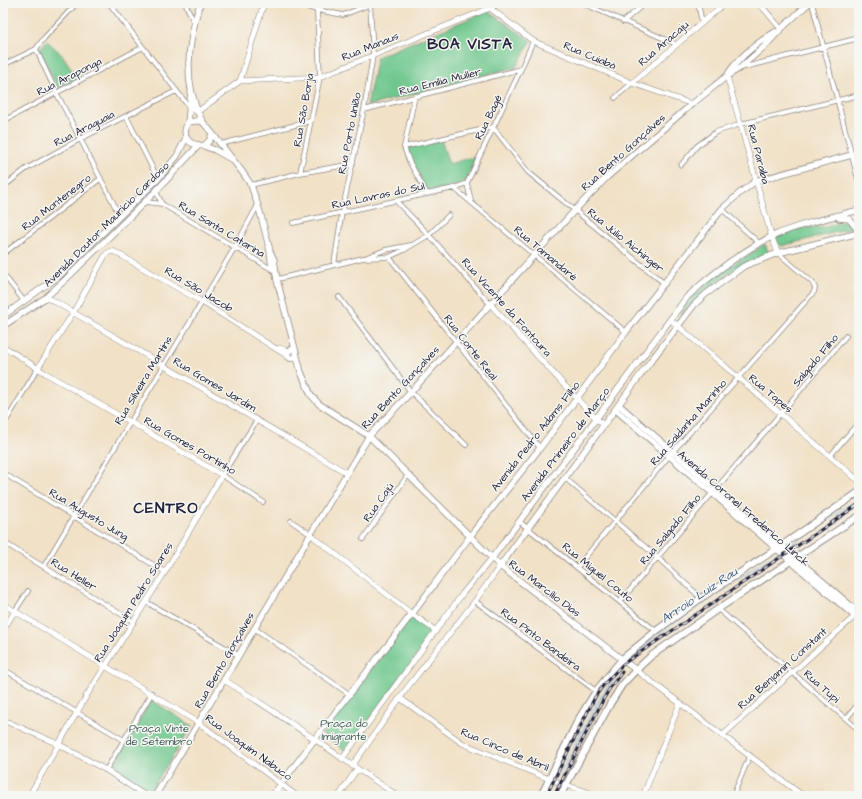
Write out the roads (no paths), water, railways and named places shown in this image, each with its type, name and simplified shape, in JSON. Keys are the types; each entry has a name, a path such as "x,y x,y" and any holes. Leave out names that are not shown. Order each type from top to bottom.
{"main road":[{"path":"191,87 188,122 185,132 186,138 190,142 201,146 210,140 212,133 197,112 189,77 189,52 194,22 200,3"},
{"name":"Rua Bento Gonçalves","path":"155,796 369,436 411,392 575,210 618,167 692,104 727,76 740,68 810,3"},
{"name":"Rua Bento Gonçalves","path":"727,76 734,64 763,40 781,29"},
{"path":"188,122 202,121"},
{"name":"Rua Marcílio Dias","path":"212,133 251,185 258,204 270,251 273,270 278,280"},
{"name":"Avenida Doutor Maurício Cardoso","path":"3,316 59,276 158,179 177,156 186,138"},
{"name":"Avenida Doutor Maurício Cardoso","path":"3,326 45,298 64,281 146,202 201,146"},
{"name":"Rua Marcílio Dias","path":"201,146 215,150 234,161"},
{"name":"Avenida Pedro Adams Filho","path":"272,796 470,536 540,448 626,332 665,284 722,209 756,181 859,153"},
{"name":"Avenida Primeiro de Março","path":"492,558 687,297 736,258 772,237 792,229 859,210"},
{"path":"815,222 846,218 851,221 859,232"},
{"name":"Avenida Primeiro de Março","path":"500,566 694,304 723,280 744,266 778,253 859,232"},
{"name":"Rua Marcílio Dias","path":"270,251 274,260 301,372"},
{"name":"Rua Marcílio Dias","path":"291,334 290,354 301,372 311,394 319,404 369,436 500,566 636,670"},
{"path":"290,354 294,357 296,353"},
{"name":"Avenida Coronel Frederico Linck","path":"617,408 858,615"},
{"path":"541,796 578,720 596,691 622,659 656,631 701,598 779,548 859,492"},
{"path":"560,796 610,704 622,685 636,670 651,656 718,609 794,561 859,516"}],"street":[{"path":"3,65 36,49 45,37 77,3"},
{"path":"109,3 176,91 189,107 197,112 240,81 264,3"},
{"path":"185,3 194,22"},
{"path":"293,3 317,10 343,15 371,4"},
{"name":"Rua São Borja","path":"300,173 320,77 317,10 320,3"},
{"name":"Rua Manaus","path":"240,81 320,77 501,3"},
{"path":"582,3 676,44"},
{"path":"624,22 645,3"},
{"path":"698,3 702,23"},
{"name":"Rua Aracaju","path":"615,98 725,3"},
{"path":"759,3 781,29"},
{"path":"810,3 838,101 859,183"},
{"name":"Rua Porto União","path":"334,265 342,212 364,110 373,55 371,4"},
{"name":"Rua Cuiabá","path":"490,8 533,41 632,83 692,104"},
{"path":"740,68 859,38"},
{"name":"Rua Bagé","path":"466,182 533,41"},
{"name":"Rua Araponga","path":"3,121 143,47"},
{"path":"36,49 56,92 120,216"},
{"name":"Rua Emília Muller","path":"364,110 521,69"},
{"name":"Rua Paraíba","path":"727,76 772,237 778,253"},
{"name":"Rua Araguaia","path":"3,187 26,169 80,139 176,91"},
{"path":"681,164 697,146 716,132 741,124 859,95"},
{"path":"415,96 404,147 409,161 427,194"},
{"path":"126,116 158,179"},
{"path":"221,144 311,121"},
{"path":"404,147 493,127"},
{"name":"Rua Júlio Aichinger","path":"493,127 528,172 665,284"},
{"path":"251,185 300,173 353,164"},
{"name":"Rua Montenegro","path":"3,254 100,179"},
{"path":"466,182 471,201"},
{"name":"Rua Lavras do Sul","path":"293,223 454,188 466,182"},
{"name":"Rua Tamandaré","path":"454,188 626,332"},
{"name":"Rua Santa Catarina","path":"156,192 162,204"},
{"name":"Rua Vicente da Fontoura","path":"396,201 429,235 577,399 603,425"},
{"name":"Rua Santa Catarina","path":"146,202 162,204 273,270"},
{"name":"Rua Silveira Martins","path":"44,566 165,366 235,247 258,204"},
{"path":"722,209 760,244"},
{"path":"363,258 389,257 404,250 429,235 449,215"},
{"path":"278,280 363,258 385,250 412,245"},
{"name":"Rua São Jacob","path":"73,313 106,254 111,251 202,302 276,348 290,354"},
{"name":"Rua Saldanha Marinho","path":"578,567 671,454 815,290 812,282 778,253"},
{"name":"Rua Corte Real","path":"389,257 540,448"},
{"path":"3,274 24,301"},
{"path":"52,300 54,290"},
{"path":"339,297 411,392 466,445"},
{"name":"Rua Gomes Jardim","path":"45,298 52,300 347,473"},
{"path":"3,426 73,313"},
{"name":"Rua Tapes","path":"671,320 859,482"},
{"name":"Salgado Filho","path":"781,414 846,336"},
{"name":"Rua Gomes Portinho","path":"3,346 222,475 263,502"},
{"name":"Rua Salgado Filho","path":"620,602 713,491 781,414"},
{"name":"Rua Joaquim Pedro Soares","path":"29,796 58,744 165,572 256,420"},
{"path":"830,456 859,422"},
{"name":"Rua Augusto Jung","path":"3,473 165,572"},
{"name":"Rua Cajú","path":"363,539 408,475"},
{"path":"565,478 657,557 701,598"},
{"path":"291,521 436,631"},
{"name":"Rua Miguel Couto","path":"520,522 656,631"},
{"name":"Rua Heller","path":"3,542 134,622"},
{"name":"Avenida Primeiro de Março","path":"342,759 463,593 492,558"},
{"name":"Avenida Primeiro de Março","path":"352,766 400,698 475,601 500,566"},
{"path":"3,630 28,591"},
{"name":"Rua Pinto Bandeira","path":"475,601 596,691"},
{"path":"146,602 238,655"},
{"name":"Rua Joaquim Nabuco","path":"3,604 106,665 199,723 297,796"},
{"name":"Rua Tupi","path":"718,609 859,730"},
{"name":"Rua Benjamin Constant","path":"723,735 792,672 858,615"},
{"path":"254,628 349,694"},
{"path":"3,669 124,740"},
{"name":"Rua Marcílio Dias","path":"636,670 803,796"},
{"path":"224,680 264,704 314,740 398,796"},
{"path":"106,770 152,693"},
{"name":"Rua Cinco de Abril","path":"400,698 462,743 549,779 599,796"},
{"path":"643,796 680,703"},
{"path":"846,719 859,703"},
{"path":"3,720 58,744 106,770 146,796"},
{"path":"733,796 750,755"},
{"path":"339,796 357,769"}],"waterway":[{"name":"Arroio Luiz Rau","path":"790,545 859,499"},
{"name":"Arroio Luiz Rau","path":"633,657 654,636 777,553"},
{"name":"Arroio Luiz Rau","path":"560,775 597,704 625,665"}],"railway":[{"path":"546,796 595,697 604,684 623,664 859,504"},
{"path":"554,796 603,700 622,672"}],"district":[{"name":"BOA VISTA","path":"470,44"},
{"name":"CENTRO","path":"166,508"}],"park label":[{"name":"Praça do Imigrante","path":"344,729"},
{"name":"Praça Vinte de Setembro","path":"159,734"}]}
